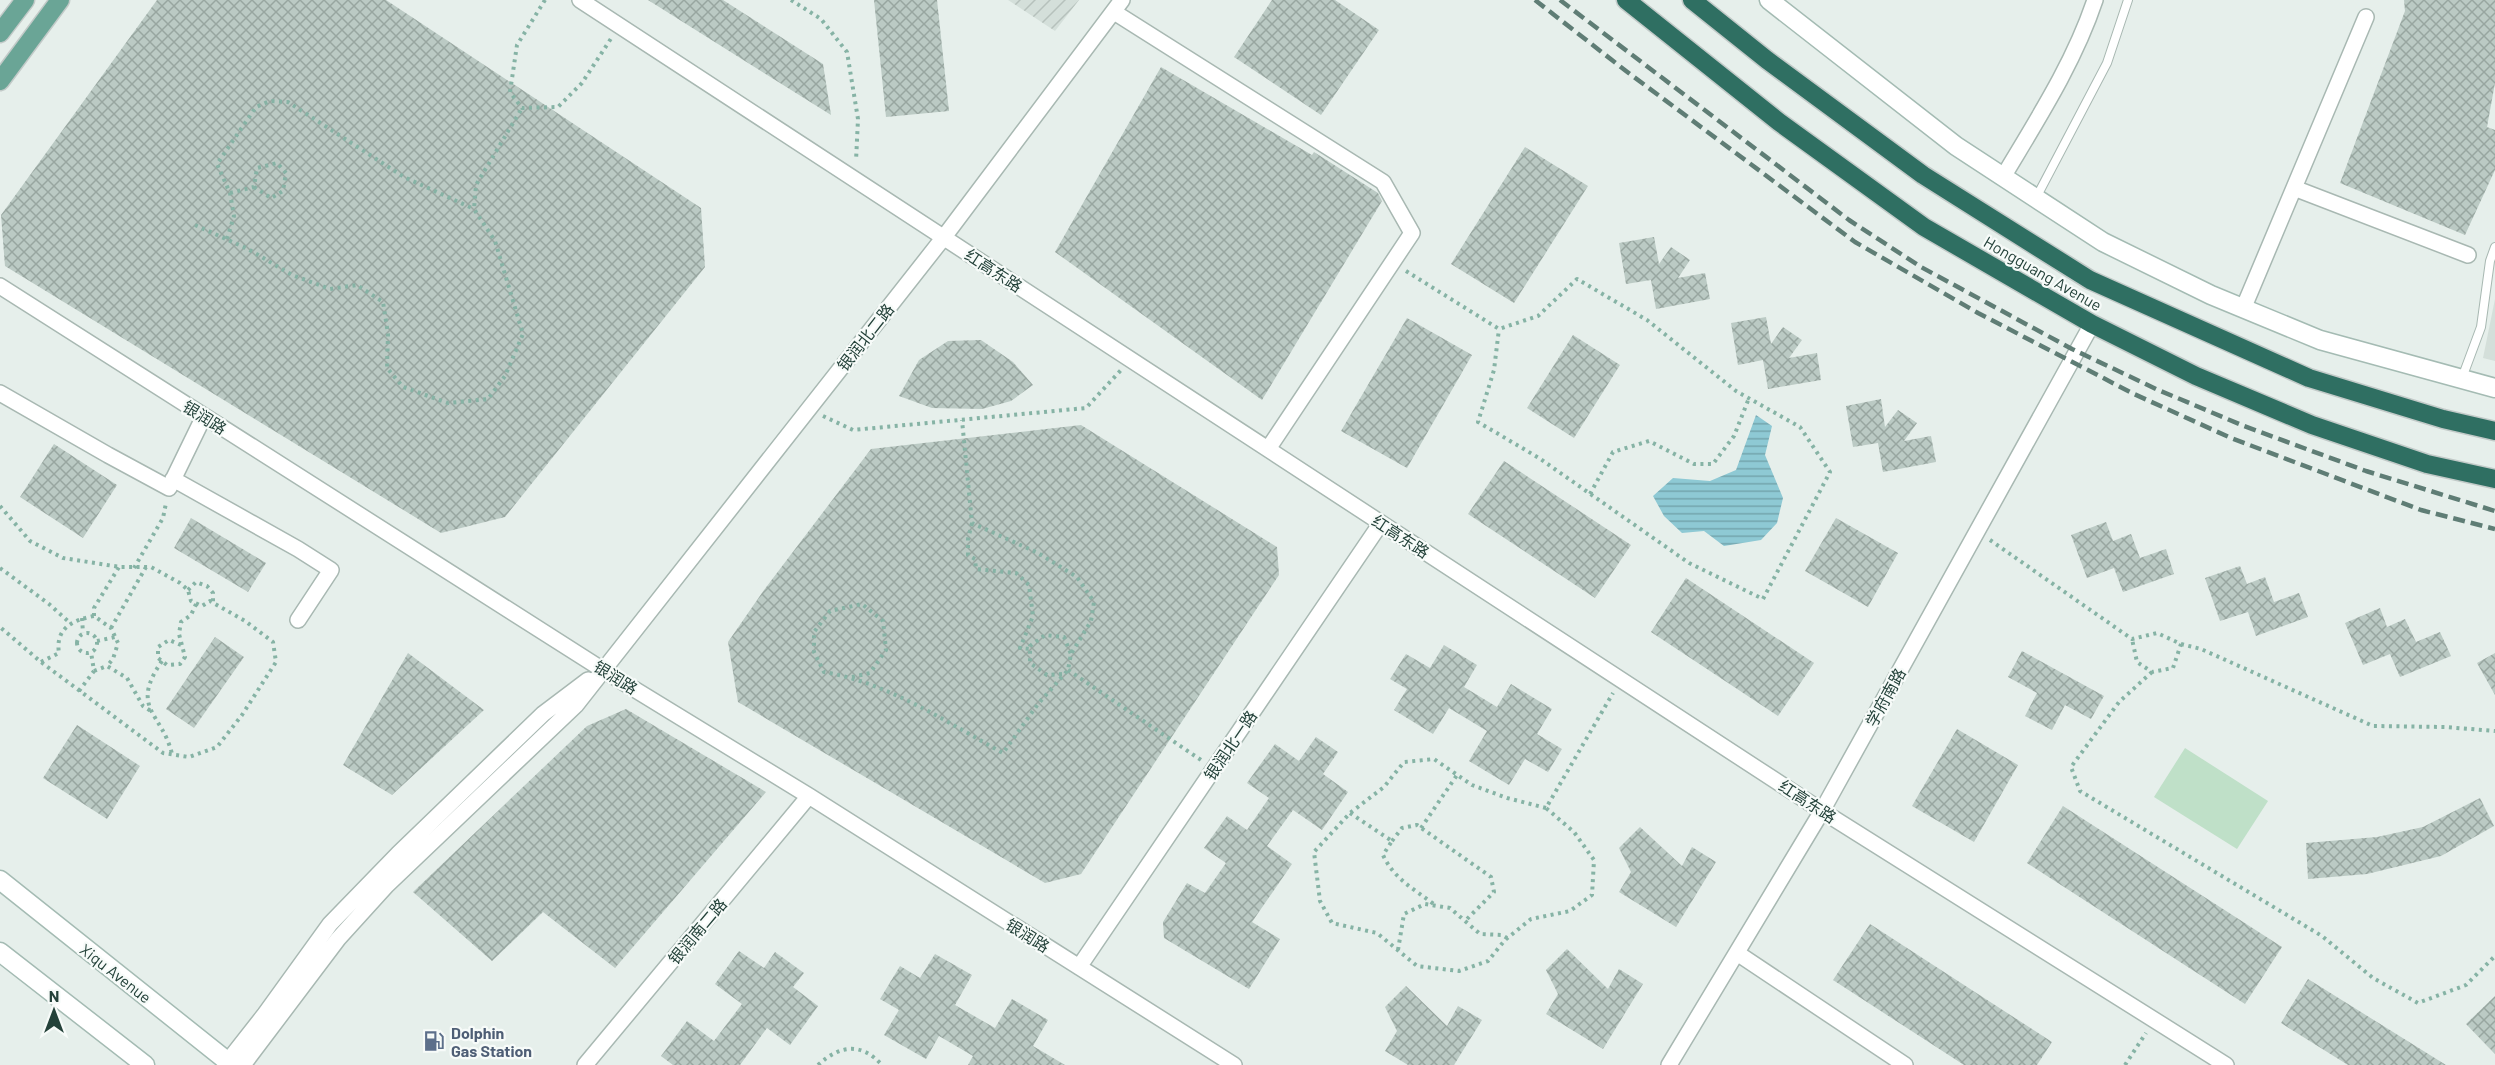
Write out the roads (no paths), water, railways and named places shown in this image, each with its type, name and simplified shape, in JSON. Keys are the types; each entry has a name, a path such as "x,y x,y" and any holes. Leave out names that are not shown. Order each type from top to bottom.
{"highway":[{"name":"Hongguang Avenue","path":"1626,0 1779,122 1924,227 2092,324 2196,376 2312,425 2427,464 2495,479"},
{"name":"Hongguang Avenue","path":"1692,0 1767,60 1923,175 2090,280 2309,378 2443,419 2495,431"}],"main road":[{"path":"0,33 25,0"},
{"path":"0,81 60,0"},
{"path":"1769,0 1956,146 2103,242 2211,295 2320,340 2495,388"},
{"name":"Xiqu Avenue","path":"0,880 232,1064"},
{"path":"0,952 145,1065"}],"street":[{"name":"红高东路","path":"580,0 1822,811 2226,1065"},
{"path":"2003,177 2046,106 2084,34 2095,0"},
{"path":"1118,6 1383,182 1412,233 1268,449"},
{"name":"银润北二路","path":"232,1064 330,924 543,714 603,670 944,237 1118,6"},
{"path":"2243,309 2366,17"},
{"path":"2294,188 2468,255"},
{"name":"银润路","path":"0,286 603,670 808,796 1234,1065"},
{"name":"学府南路","path":"1669,1065 1822,811 2092,324"},
{"path":"0,393 298,549 331,570 298,620"},
{"path":"171,483 204,416"},
{"name":"银润北一路","path":"1079,968 1381,523"},
{"name":"银润南二路","path":"585,1065 808,796"},
{"path":"1737,953 1905,1065"}],"lane":[{"path":"2036,198 2107,63 2128,0"},
{"path":"2462,379 2481,327 2490,261 2495,247"}],"water":[{"path":"1756,415 1772,426 1765,455 1783,498 1777,523 1761,540 1724,546 1704,531 1682,533 1664,516 1653,496 1673,478 1710,481 1736,470"}],"railway":[{"path":"1535,0 1855,242 1978,313 2134,394 2231,438 2421,510 2495,529"},
{"path":"1560,0 1849,220 1921,267 2072,349 2156,389 2244,426 2366,471 2495,511"}],"place":[{"name":"Dolphin Gas Station","path":"434,1041"}]}
